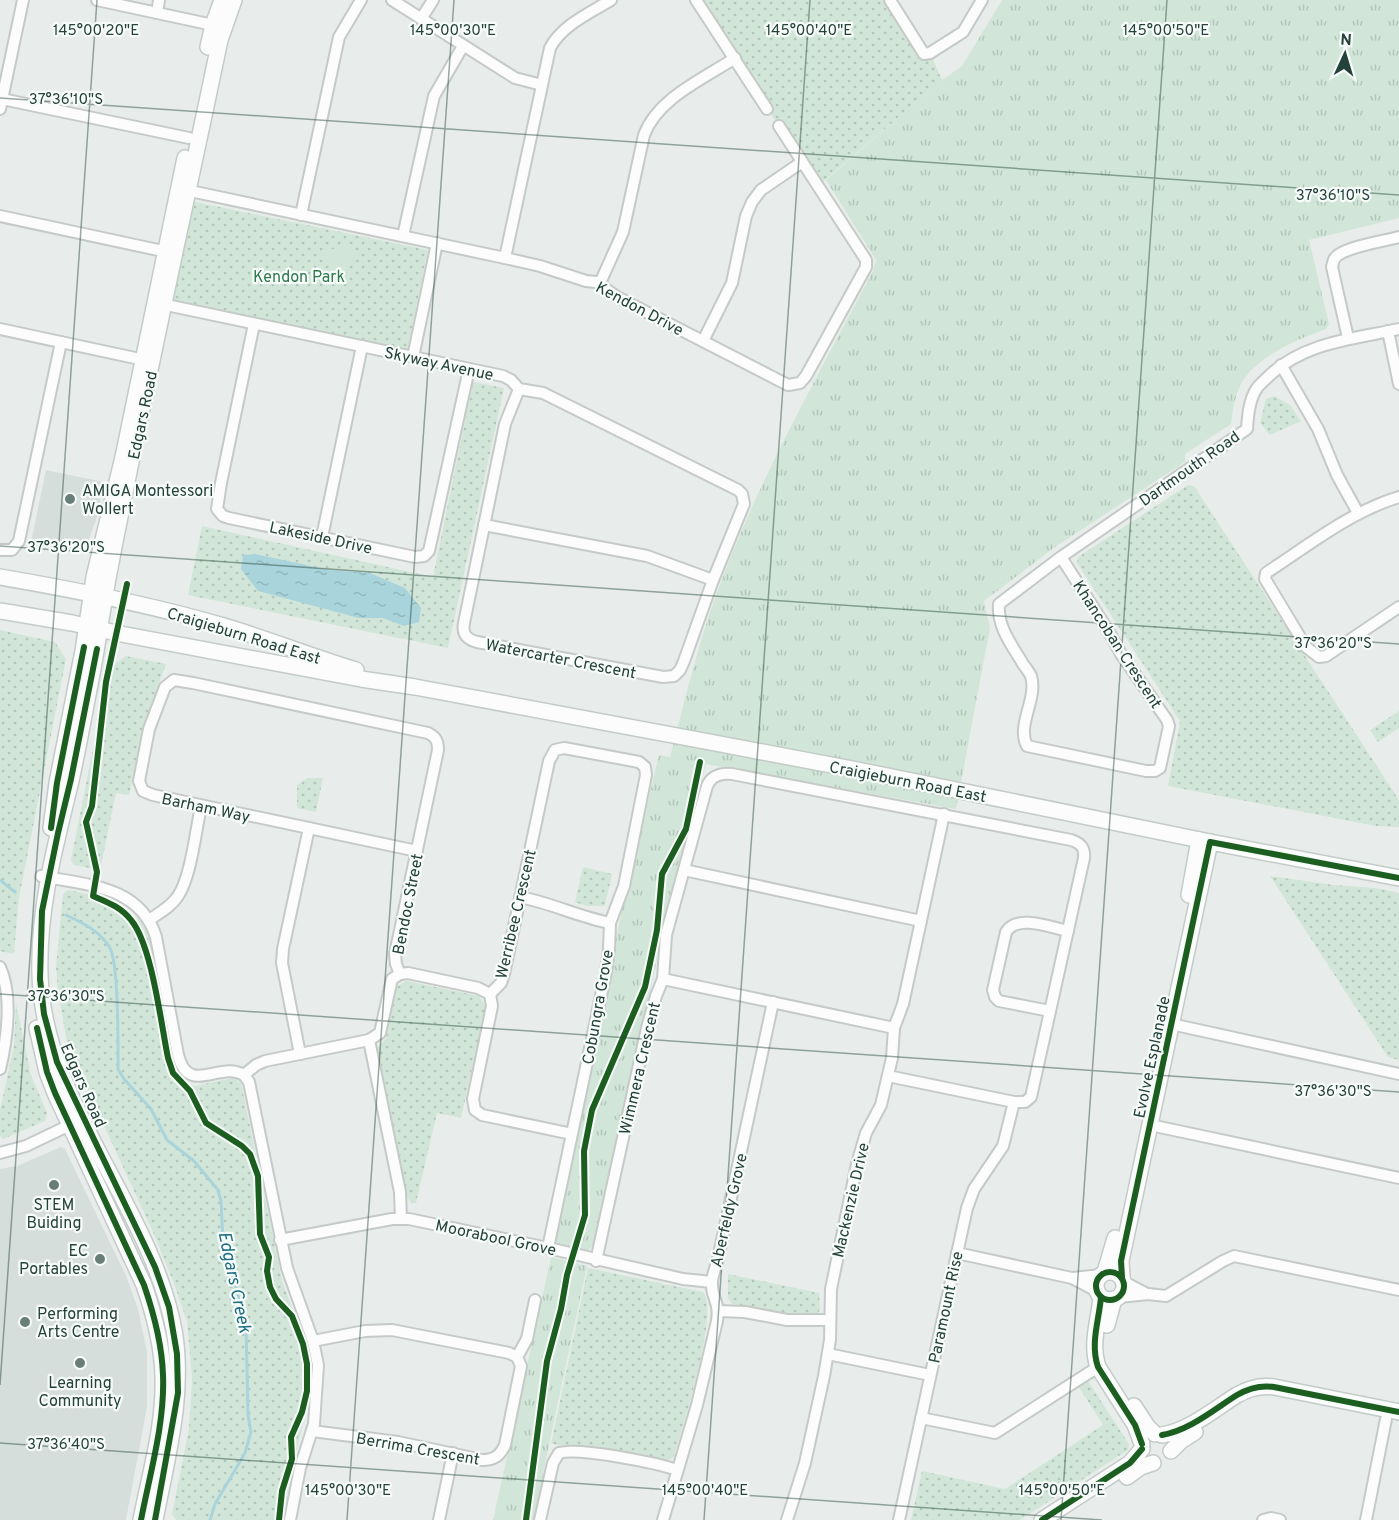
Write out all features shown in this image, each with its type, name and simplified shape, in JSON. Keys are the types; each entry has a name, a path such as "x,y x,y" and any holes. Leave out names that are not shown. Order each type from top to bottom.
{"main road":[{"name":"Edgars Road","path":"183,190 189,138 213,25 222,0"},
{"name":"Edgars Road","path":"155,1520 178,1393 177,1354 169,1307 154,1267 47,1072 36,1024 32,950 94,628 123,457 147,361 183,190 220,40 234,0"},
{"name":"Craigieburn Road East","path":"0,576 98,596 228,627 343,666 415,687"},
{"name":"Craigieburn Road East","path":"0,611 868,772 1399,878"},
{"name":"Evolve Esplanade","path":"1103,1274 1111,1257 1145,1124 1167,1023 1188,906 1205,841"},
{"name":"Edgars Road","path":"76,1122 144,1285 159,1338 163,1377 162,1406 141,1520"},
{"name":"Evolve Esplanade","path":"1123,1280 1121,1260 1145,1124"},
{"path":"1108,1296 1124,1290 1123,1280 1114,1272 1103,1274 1096,1282 1108,1296 1104,1340 1105,1358 1143,1419 1170,1441 1171,1451"},
{"path":"1108,1296 1094,1346 1098,1367 1135,1425 1144,1456 1153,1463"},
{"path":"1042,1520 1130,1463 1147,1437 1186,1428 1237,1395 1263,1386 1395,1417"},
{"path":"1060,1520 1135,1470 1165,1461 1181,1441 1246,1400 1262,1396 1395,1417"}],"street":[{"path":"23,0 1,104 189,138"},
{"path":"97,0 213,25"},
{"path":"157,13 159,0"},
{"path":"301,215 339,37 361,0"},
{"path":"392,0 515,78 542,85"},
{"path":"421,19 433,0"},
{"path":"505,258 547,57 555,39 565,30 611,0"},
{"path":"696,0 767,109"},
{"path":"890,0 924,54 930,53 963,32 982,0"},
{"path":"403,236 434,96 463,46"},
{"path":"600,283 622,232 649,122 663,104 735,58"},
{"name":"Kendon Drive","path":"183,190 505,258 600,283 611,294 793,385 800,383 806,376 866,267 866,260 779,126"},
{"path":"703,341 732,283 746,216 752,202 761,190 802,162"},
{"path":"0,216 170,252"},
{"path":"1348,338 1332,267 1334,259 1340,253 1399,237"},
{"path":"413,357 437,243"},
{"name":"Skyway Avenue","path":"159,303 503,376 511,380 519,389 543,393 738,490"},
{"name":"Lakeside Drive","path":"254,324 217,509 223,516 229,518 415,557 426,554 433,538 469,369"},
{"path":"0,329 147,361"},
{"path":"1393,330 1399,384"},
{"name":"Dartmouth Road","path":"999,604 1061,557 1247,429 1248,411 1257,388 1281,366 1306,351 1348,338 1393,330"},
{"path":"0,550 12,550 19,541 61,342"},
{"path":"322,537 362,346"},
{"path":"1281,366 1318,429 1337,475 1358,513"},
{"name":"Watercarter Crescent","path":"519,389 505,424 463,626 465,637 472,641 670,678 677,674 684,661 713,580 744,504 742,494 738,490"},
{"path":"1399,496 1358,513 1266,573 1267,584 1306,647 1319,657 1326,656 1399,607"},
{"path":"484,525 647,556 713,580"},
{"name":"Khancoban Crescent","path":"999,604 998,612 1004,632 1031,676 1032,690 1024,732 1027,746 1146,771 1155,771 1160,768 1169,726 1167,720 1121,654 1061,557"},
{"name":"Barham Way","path":"417,851 147,794 139,786 141,763 154,715 165,687 174,680 428,733 436,739 438,750"},
{"name":"Werribee Crescent","path":"572,1134 488,1117 475,1110 473,1099 492,1006 490,994 502,979 550,757 559,748 573,749 633,760 645,767"},
{"name":"Bendoc Street","path":"369,1040 380,1033 392,979 400,974 395,954 438,750"},
{"name":"Cobungra Grove","path":"548,1248 606,972 610,923 624,886 645,783 645,767"},
{"name":"Wimmera Crescent","path":"596,1260 647,1028 663,979 666,935 707,786 719,774 732,774 944,814"},
{"path":"149,920 179,895 201,806"},
{"path":"888,1076 1014,1102 1025,1102 1031,1097 1084,858 1085,852 1082,846 1071,840 944,814"},
{"name":"Mackenzie Drive","path":"787,1520 805,1463 828,1354 831,1289 859,1155 866,1133 881,1105 892,1058 894,1028 903,1004 944,814"},
{"path":"300,1054 282,963 309,828"},
{"path":"684,870 921,921"},
{"path":"45,877 107,889 120,894 137,906 149,920 156,937 180,1063 190,1074 202,1076 234,1071 244,1075 249,1083 280,1240 289,1276 313,1341 319,1373 312,1431 300,1468 290,1520"},
{"path":"520,897 543,902 586,918 610,923"},
{"path":"1050,1011 999,1001 995,997 993,990 1005,932 1010,925 1020,922 1068,931"},
{"path":"0,967 4,980 8,1018 6,1043 0,1069"},
{"path":"400,974 408,973 478,988 490,994"},
{"path":"663,979 894,1028"},
{"name":"Aberfeldy Grove","path":"663,1520 697,1405 718,1311 711,1282 773,1002"},
{"path":"1167,1023 1399,1074"},
{"path":"244,1075 258,1063 369,1040 400,1192 401,1219"},
{"name":"Paramount Rise","path":"899,1520 970,1198 1003,1146 1014,1102"},
{"path":"0,1153 26,1146 76,1122"},
{"path":"1145,1124 1399,1178"},
{"name":"Moorabool Grove","path":"280,1240 401,1219 421,1221 548,1248 683,1279 711,1282"},
{"path":"957,1253 1072,1278 1108,1296 1148,1294 1163,1297 1170,1295 1223,1261 1234,1257 1399,1290"},
{"path":"1072,1278 1103,1274"},
{"path":"1123,1280 1148,1294"},
{"path":"313,1341 365,1331 392,1330 495,1349 517,1357 527,1339 535,1300"},
{"path":"718,1311 745,1312 787,1320 830,1320"},
{"path":"828,1354 930,1375"},
{"name":"Berrima Crescent","path":"312,1431 381,1439 489,1460 500,1454 506,1439 520,1374 521,1366 517,1357"},
{"path":"921,1418 996,1433 1098,1367"},
{"path":"1366,1520 1395,1417"},
{"path":"540,1520 553,1463 560,1453 574,1452 638,1460 677,1470"},
{"path":"439,1520 453,1453"},
{"path":"1263,1520 1271,1518 1280,1520"}],"shaded area":[{"name":"AMIGA Montessori Wollert","path":"46,470 104,482 97,517 84,553 31,542"},
{"path":"61,1147 65,1149 127,1278 138,1309 147,1352 147,1407 126,1520 0,1520 0,1169 17,1166"}],"green space":[{"path":"697,0 892,0 930,53 942,80 818,186"},
{"path":"1002,0 1399,0 1399,218 1309,240 1329,324 1326,329 1291,343 1258,364 1242,382 1231,424 1185,454 1185,462 1055,547 984,601 990,628 956,809 706,764 669,906 593,1246 586,1252 560,1246 554,1242 623,905 659,755 670,757 709,615 732,553 789,430 873,271 876,260 826,180 942,80 962,66"},
{"name":"Kendon Park","path":"191,201 428,250 407,351 170,303"},
{"path":"350,243 357,263 331,272 324,252"},
{"path":"473,382 504,388 448,648 188,595 202,526 433,577"},
{"path":"1274,396 1290,405 1301,421 1270,435 1260,423 1266,399"},
{"path":"1188,485 1194,486 1399,800 1399,827 1376,826 1168,786 1180,721 1077,563 1078,557"},
{"path":"0,630 55,642 66,659 19,898 14,954 0,951"},
{"path":"126,656 166,664 143,727 129,795 116,793 100,870 74,865 71,860 109,668"},
{"path":"1399,711 1399,728 1378,742 1370,730"},
{"path":"307,778 323,778 316,812 297,808 297,785"},
{"path":"583,867 612,874 605,906 586,906 575,902"},
{"path":"1270,876 1376,888 1399,893 1399,1060 1388,1057"},
{"path":"68,890 106,898 127,909 149,934 175,1073 194,1086 234,1078 241,1083 282,1281 308,1350 311,1365 305,1415 283,1520 176,1520 172,1514 189,1428 192,1379 187,1321 153,1232 68,1048 56,967 63,894"},
{"path":"407,981 479,996 486,1007 461,1118 437,1113 416,1203 412,1203 406,1196 376,1050 386,1038 395,987"},
{"path":"16,1004 31,1075 47,1113 45,1121 3,1139 0,1136 0,1110 14,1045"},
{"path":"551,1257 587,1266 543,1473 546,1475 535,1520 493,1520"},
{"path":"588,1268 703,1292 707,1304 707,1322 698,1372 674,1457 668,1460 551,1444"},
{"path":"728,1274 819,1293 818,1314 788,1317 732,1304 728,1298"},
{"path":"1088,1381 1129,1444 1128,1450 1020,1520 911,1520 922,1471 1005,1489 1103,1425 1079,1387"}],"water":[{"path":"255,554 329,570 370,573 405,588 421,608 419,622 404,626 383,618 359,618 258,591 241,569 243,555"}],"waterway":[{"name":"Edgars Creek","path":"0,880 15,892"},
{"name":"Edgars Creek","path":"66,915 96,932 110,948 115,970 118,1069 151,1109 167,1140 194,1161 218,1190 221,1201 223,1242 246,1324 248,1415 251,1432 245,1453 215,1504 210,1520"}],"cycle path":[{"path":"127,584 106,682 92,806 86,822 97,872 93,896 114,905 123,912 131,920 145,947 173,1073 190,1091 206,1123 242,1146 250,1154 258,1176 260,1234 269,1257 267,1271 270,1287 276,1299 292,1316 303,1344 307,1364 307,1391 302,1412 291,1437 292,1459 282,1491 279,1520"},
{"path":"51,828 57,783 84,647"},
{"path":"97,649 42,911 40,979 44,1014 57,1062 155,1267 169,1307 177,1354 178,1393 155,1520"},
{"path":"526,1520 547,1361 561,1309 567,1275 585,1215 584,1151 592,1110 645,987 657,930 662,874 686,829 700,762"},
{"path":"1122,1277 1121,1261 1210,842 1399,878"},
{"path":"37,1028 47,1072 55,1093 144,1285 157,1329 163,1375 162,1411 141,1520"},
{"path":"1110,1272 1120,1276 1124,1286 1120,1296 1110,1300 1100,1296 1096,1286 1100,1276 1110,1272"},
{"path":"1101,1297 1095,1341 1098,1367 1135,1425 1142,1444"},
{"path":"1162,1435 1192,1424 1237,1395 1251,1389 1269,1386 1399,1412"},
{"path":"1042,1520 1130,1463 1142,1449"}],"place":[{"name":"AMIGA Montessori Wollert","path":"70,499"},
{"name":"STEM Buiding","path":"54,1185"},
{"name":"EC Portables","path":"100,1259"},
{"name":"Performing Arts Centre","path":"25,1322"},
{"name":"Learning Community","path":"80,1363"}]}
